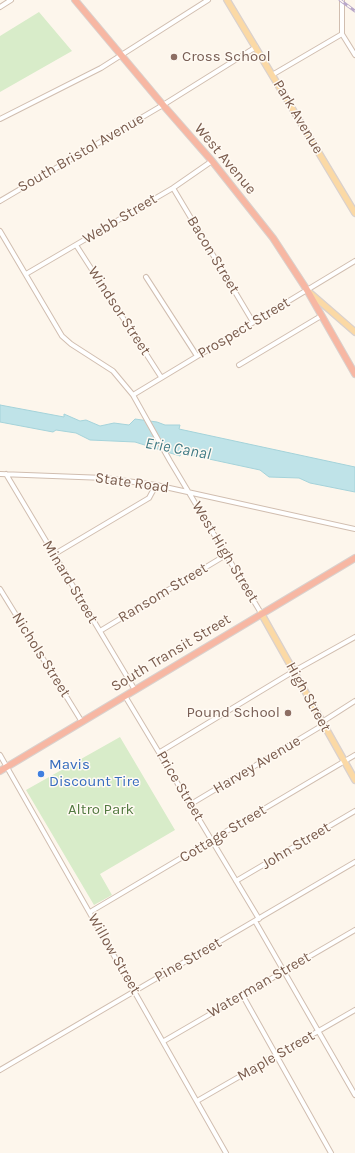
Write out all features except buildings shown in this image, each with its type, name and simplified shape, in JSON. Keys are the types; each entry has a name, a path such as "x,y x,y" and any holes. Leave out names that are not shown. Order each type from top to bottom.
{"highway":[{"name":"West Avenue","path":"76,0 163,106 212,161 272,238 308,290"},
{"path":"308,290 321,316 355,374"},
{"name":"South Transit Street","path":"0,770 355,558"}],"main road":[{"name":"Park Avenue","path":"227,0 355,213"},
{"name":"West Avenue","path":"308,290 355,332"},
{"name":"High Street","path":"261,613 355,780"}],"street":[{"path":"0,7 11,0"},
{"path":"0,119 101,68 208,0"},
{"path":"342,0 342,34 355,55"},
{"path":"272,74 342,34"},
{"name":"South Bristol Avenue","path":"0,201 163,106 256,47"},
{"name":"Webb Street","path":"26,274 173,188 212,161"},
{"name":"Bacon Street","path":"173,188 253,322"},
{"name":"West High Street","path":"0,230 62,336 71,344 113,371 133,395 170,461 261,613"},
{"name":"Windsor Street","path":"76,245 161,377"},
{"name":"Prospect Street","path":"133,395 355,261"},
{"path":"146,277 198,356"},
{"path":"239,365 321,316"},
{"name":"State Road","path":"0,474 105,478 156,485 355,529"},
{"name":"Minard Street","path":"6,474 135,690"},
{"path":"53,555 149,498 156,485"},
{"name":"Ransom Street","path":"100,631 226,555"},
{"name":"Nichols Street","path":"0,589 82,722"},
{"path":"160,752 294,671 355,637"},
{"name":"Price Street","path":"125,696 160,752 236,881 284,971 355,1095"},
{"name":"Harvey Avenue","path":"191,804 323,723 355,701"},
{"name":"Willow Street","path":"0,755 136,991 226,1153"},
{"name":"Cottage Street","path":"90,912 355,755"},
{"name":"John Street","path":"236,881 355,811"},
{"name":"Pine Street","path":"0,1070 355,862"},
{"name":"Waterman Street","path":"164,1041 355,930"},
{"path":"243,996 331,1153"},
{"name":"Maple Street","path":"196,1101 355,1010"}],"green space":[{"path":"39,12 72,51 0,92 0,36"},
{"name":"Altro Park","path":"120,737 175,830 100,874 112,895 94,905 26,790"}],"water":[{"name":"Erie Canal","path":"0,405 64,417 64,414 80,421 86,420 100,426 114,423 129,425 135,419 157,422 165,425 180,425 179,429 355,467 355,492 310,483 299,478 269,477 260,470 181,453 180,456 135,442 90,440 76,433 56,430 53,432 0,422"}],"railway":[{"path":"340,0 355,11"}],"place":[{"name":"Cross School","path":"174,57"},
{"name":"Pound School","path":"288,713"},
{"name":"Mavis Discount Tire","path":"41,774"}]}
